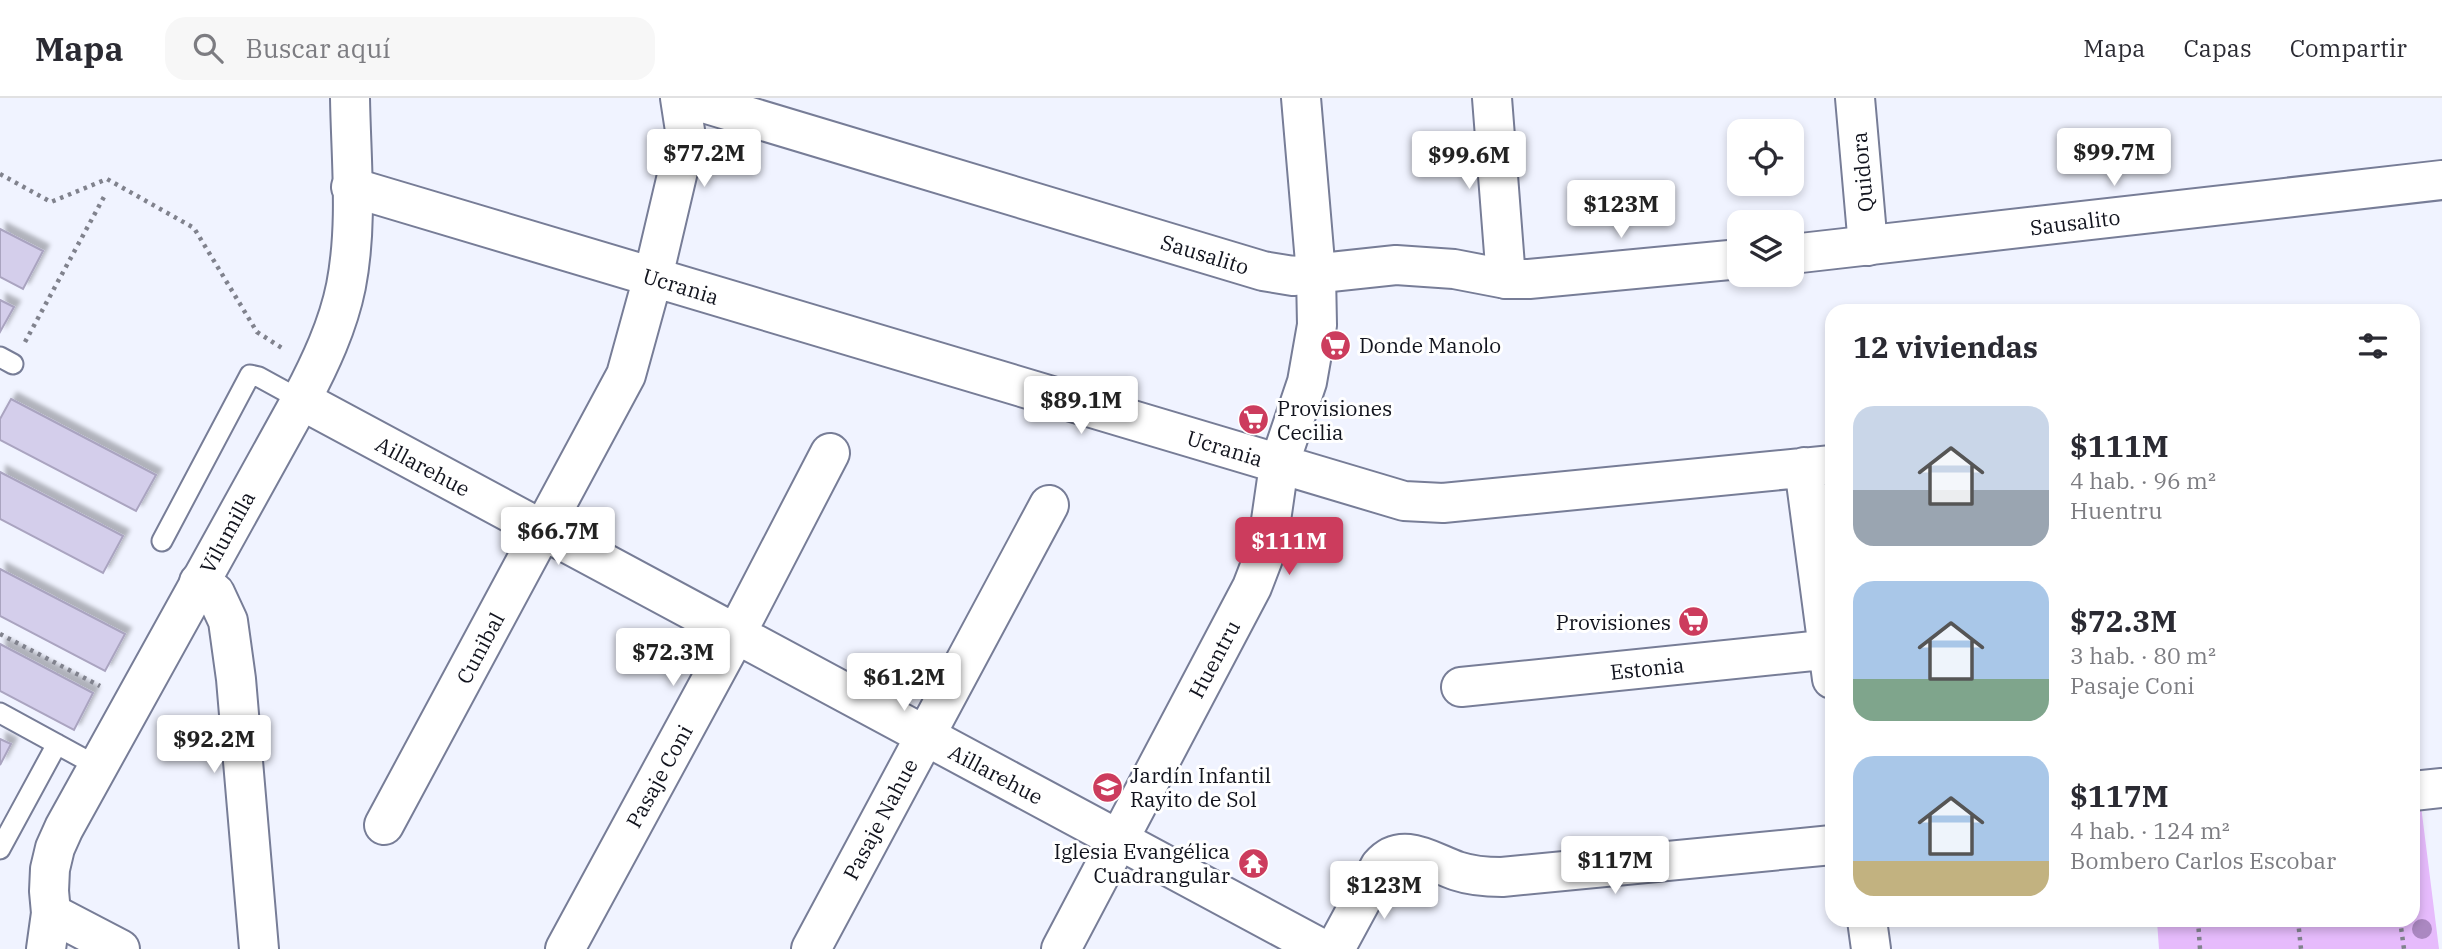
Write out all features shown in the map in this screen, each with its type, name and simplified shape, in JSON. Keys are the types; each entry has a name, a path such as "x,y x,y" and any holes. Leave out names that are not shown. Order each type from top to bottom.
{"street":[{"name":"Vilumilla","path":"48,931 49,880 55,848 97,766 309,385 337,322 346,286 352,239 350,98"},
{"name":"Cunibal","path":"384,825 626,375 653,277 686,136 680,98"},
{"name":"Sausalito","path":"687,98 1263,271 1293,276 1396,265 1454,269 1506,279 1727,260"},
{"name":"Huentru","path":"1061,949 1262,564 1271,531 1279,465 1307,382 1317,326 1316,275 1301,98"},
{"path":"1492,98 1506,279"},
{"name":"Quidora","path":"1855,98 1868,246"},
{"name":"Sausalito","path":"1804,253 2442,180"},
{"name":"Ucrania","path":"351,187 1404,501 1434,503 1818,466"},
{"name":"Aillarehue","path":"309,385 544,531 1322,949"},
{"name":"Pasaje Coni","path":"565,949 736,634 830,453"},
{"path":"1818,466 1825,570"},
{"name":"Pasaje Nahue","path":"811,949 1049,505"},
{"path":"199,582 215,593 228,621 236,679 259,949"},
{"name":"Estonia","path":"1461,687 1825,659"},
{"path":"2420,790 2442,788"},
{"path":"1335,949 1380,866 1386,858 1395,854 1415,854 1479,877 1502,877 1825,846"},
{"path":"1868,927 1871,949"},
{"path":"48,931 120,949"}],"lane":[{"path":"162,541 250,375 309,385"},
{"path":"0,713 97,766"},
{"path":"0,849 57,744"}],"path":[{"path":"0,174 51,202 107,179 194,228 257,332 309,385"},
{"path":"7,360 105,195"},
{"path":"0,634 106,689"},
{"path":"2198,927 2200,949"},
{"path":"2299,927 2301,949"},
{"path":"2401,927 2404,949"}],"shaded area":[{"path":"2420,806 2439,949 2159,949 2157,927 2420,927"}],"building":[{"path":"0,229 43,251 23,289 0,277"},
{"path":"0,300 14,307 0,332"},
{"path":"11,399 156,475 136,511 0,440 0,419"},
{"path":"0,472 123,536 103,573 0,519"},
{"path":"0,569 125,634 105,671 0,616"},
{"path":"0,644 93,693 74,730 0,691"},
{"path":"0,739 11,744 0,765"}],"place":[{"name":"Donde Manolo","path":"1336,345"},
{"name":"Provisiones Cecilia","path":"1254,420"},
{"name":"Provisiones","path":"1694,622"},
{"name":"Jardín Infantil Rayito de Sol","path":"1107,787"},
{"name":"Iglesia Evangélica Cuadrangular","path":"1253,863"}]}
